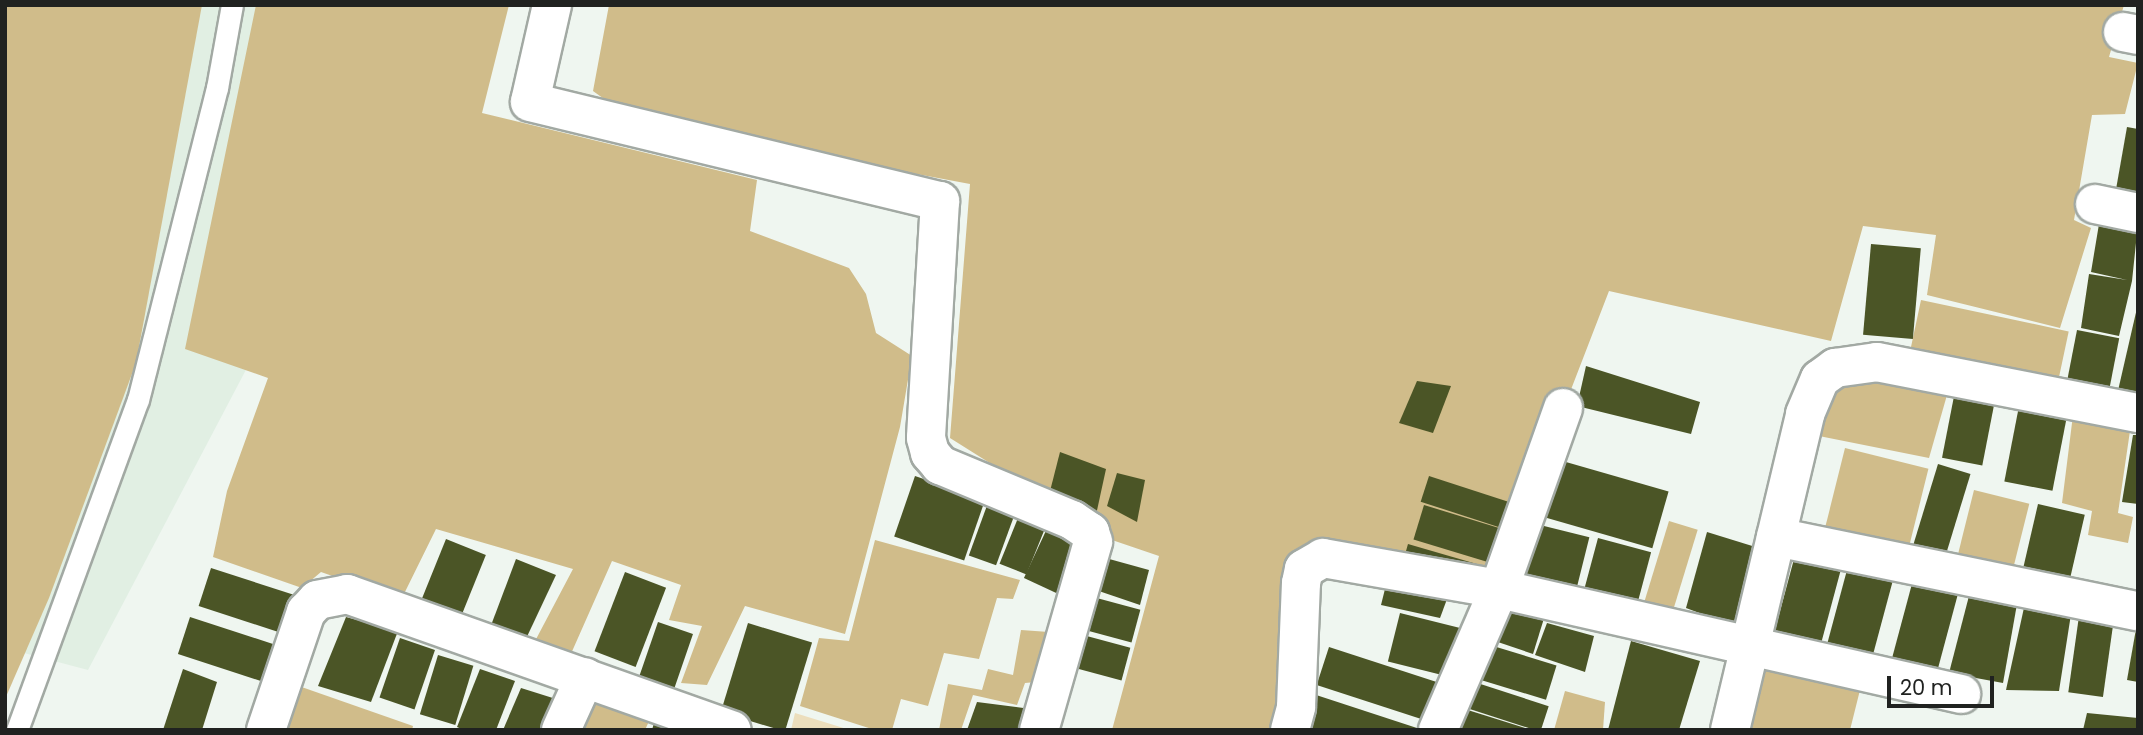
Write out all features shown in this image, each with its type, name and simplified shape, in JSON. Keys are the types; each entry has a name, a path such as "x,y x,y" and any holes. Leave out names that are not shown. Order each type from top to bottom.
{"street":[{"path":"552,5 530,102 940,201 926,438 930,453 940,465 1072,520 1090,532 1093,542 1039,730"},
{"path":"2095,204 2138,213"},
{"path":"1730,730 1752,649 1805,414 1820,379 1835,368 1877,362 2138,413"},
{"path":"1438,730 1499,589 1563,408"},
{"path":"1776,537 2138,611"},
{"path":"1290,730 1296,707 1301,583 1304,569 1312,561 1323,558 1499,589 1752,649 1961,694"},
{"path":"266,730 306,612 317,600 347,594 732,730"},
{"path":"561,730 585,677"}],"lane":[{"path":"17,730 138,400 217,88 232,5"}],"shaded area":[{"path":"5,5 438,5 88,670 5,648"},
{"path":"5,5 202,5 136,363 49,598 5,699"},
{"path":"256,5 509,5 482,113 757,180 750,231 849,268 866,294 876,333 912,356 900,427 845,634 745,606 707,685 681,683 702,626 669,620 681,585 612,561 570,656 534,643 573,569 436,529 401,600 321,572 302,588 213,557 227,491 268,378 185,349"},
{"path":"609,5 2124,5 2109,57 2138,63 2125,114 2092,115 2074,220 2091,228 2060,328 1927,295 1936,235 1863,226 1831,341 1609,291 1496,584 1311,548 1281,730 1112,730 1159,556 1112,540 950,438 970,184 635,121 593,91"},
{"path":"1921,300 2069,331 2057,387 1909,356"},
{"path":"1838,377 1949,388 1929,458 1809,434"},
{"path":"2073,415 2131,424 2118,513 2133,517 2128,543 2088,535 2092,511 2062,503"},
{"path":"1845,448 1928,469 1907,555 1823,534"},
{"path":"1974,490 2029,504 2011,577 1956,563"},
{"path":"1669,521 1698,530 1670,620 1642,611"},
{"path":"875,540 1020,580 1013,599 997,598 979,659 944,653 928,706 901,699 892,730 875,730 800,706 819,638 849,641"},
{"path":"1021,630 1049,632 1036,682 1025,683 1017,705 973,695 961,730 939,730 948,684 982,690 988,669 1013,675"},
{"path":"1761,664 1861,686 1850,730 1743,730"},
{"path":"293,684 413,726 412,730 280,730"},
{"path":"1565,691 1605,702 1603,730 1554,730"},
{"path":"592,695 650,719 645,730 575,730"},
{"path":"795,713 850,730 791,730"}],"building":[{"path":"2127,127 2138,129 2138,199 2115,195"},
{"path":"2100,218 2138,224 2132,281 2119,336 2081,328 2089,274 2127,280 2091,272"},
{"path":"1871,244 1921,248 1913,339 1863,335"},
{"path":"2138,308 2138,399 2117,395"},
{"path":"2077,330 2119,338 2109,393 2066,385"},
{"path":"1586,366 1700,402 1691,434 1577,406"},
{"path":"1417,381 1451,386 1433,433 1399,423"},
{"path":"1955,391 1995,399 1982,466 1942,458"},
{"path":"2020,401 2068,410 2052,491 2004,481"},
{"path":"2133,435 2138,435 2138,504 2122,502"},
{"path":"1060,452 1106,469 1096,515 1048,499"},
{"path":"1559,460 1669,491 1652,548 1543,517"},
{"path":"1938,464 1971,474 1943,563 1911,553"},
{"path":"1117,473 1145,480 1137,522 1107,506"},
{"path":"915,476 985,500 964,561 894,537"},
{"path":"1429,476 1514,504 1505,529 1421,502"},
{"path":"989,500 1016,510 996,565 969,555"},
{"path":"2038,504 2085,515 2068,589 2021,578"},
{"path":"1424,505 1501,529 1491,563 1413,539"},
{"path":"1022,508 1049,519 1026,574 1000,564"},
{"path":"1051,520 1085,536 1058,594 1024,578"},
{"path":"1536,524 1589,537 1575,596 1521,582"},
{"path":"1707,532 1762,549 1734,626 1686,608"},
{"path":"1598,538 1651,552 1636,609 1583,595"},
{"path":"446,539 486,555 459,623 419,607"},
{"path":"1408,544 1494,569 1402,565"},
{"path":"1102,557 1149,570 1140,605 1090,588"},
{"path":"516,559 556,575 524,643 490,628"},
{"path":"1794,559 1840,571 1818,654 1772,642"},
{"path":"211,568 298,596 285,634 199,606"},
{"path":"1847,570 1892,582 1870,665 1825,653"},
{"path":"625,572 666,588 636,667 595,651"},
{"path":"1389,573 1453,583 1440,618 1381,605"},
{"path":"1913,580 1958,592 1936,675 1891,663"},
{"path":"1970,592 2017,604 2003,683 1949,673"},
{"path":"1093,597 1140,610 1132,643 1084,630"},
{"path":"1501,602 1545,615 1533,654 1483,637"},
{"path":"2025,603 2071,614 2059,691 2006,690"},
{"path":"1400,613 1461,628 1449,677 1388,662"},
{"path":"2079,616 2114,621 2103,697 2068,692"},
{"path":"190,617 277,645 265,683 178,654"},
{"path":"346,617 398,631 371,702 318,686"},
{"path":"658,622 693,634 673,693 638,681"},
{"path":"748,623 812,643 785,730 721,712"},
{"path":"1547,623 1594,636 1585,672 1535,655"},
{"path":"2136,629 2138,630 2138,682 2127,680"},
{"path":"1083,635 1130,648 1122,681 1074,668"},
{"path":"400,638 435,650 414,710 379,698"},
{"path":"1631,641 1700,661 1679,730 1608,730"},
{"path":"1480,642 1557,665 1546,700 1469,676"},
{"path":"1329,647 1441,683 1429,722 1317,685"},
{"path":"438,655 473,666 455,725 420,714"},
{"path":"183,669 217,682 202,730 163,730"},
{"path":"480,669 515,681 496,730 464,730 457,727"},
{"path":"1465,679 1549,706 1541,730 1535,730 1457,705"},
{"path":"521,688 556,699 544,730 503,730"},
{"path":"1307,692 1420,729 1420,730 1297,730"},
{"path":"977,702 1031,709 1028,730 967,730"},
{"path":"1455,706 1528,729 1528,730 1448,730"},
{"path":"2087,713 2138,718 2138,730 2083,730"},
{"path":"654,723 669,730 652,730"}]}
